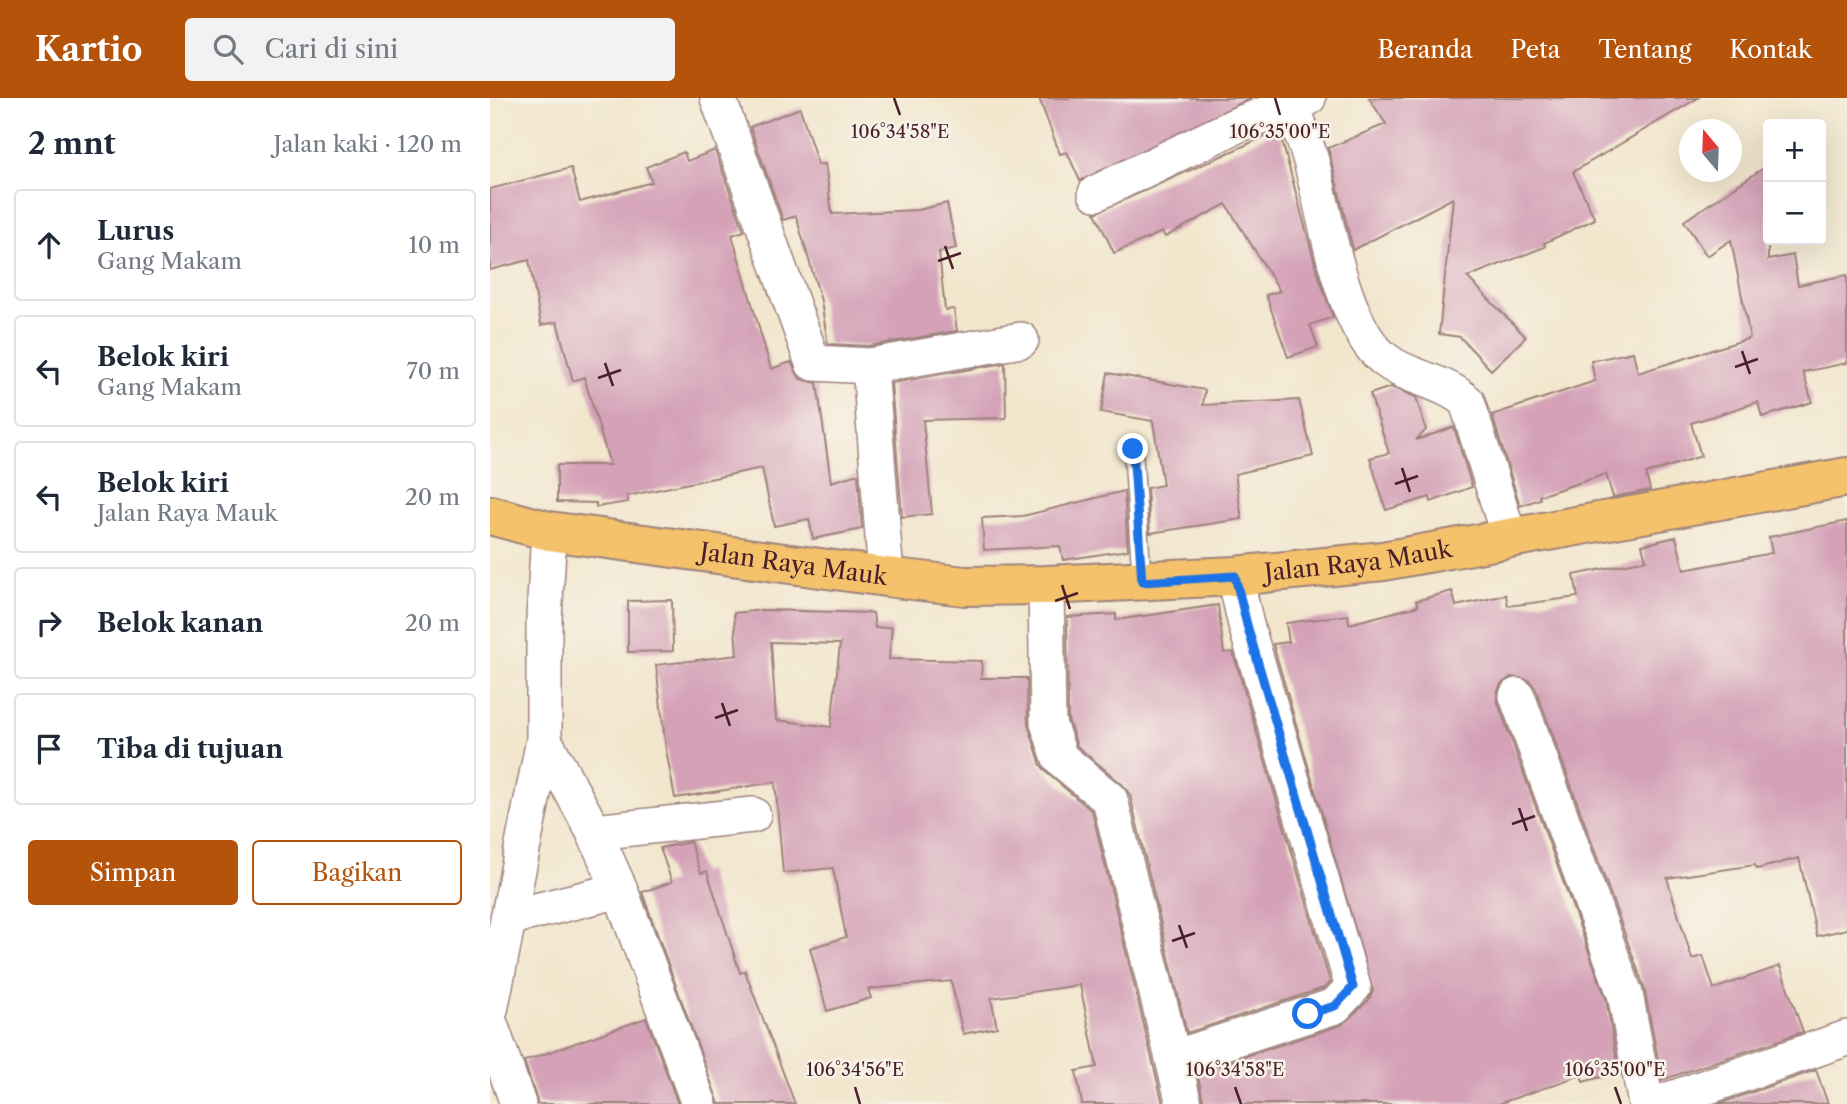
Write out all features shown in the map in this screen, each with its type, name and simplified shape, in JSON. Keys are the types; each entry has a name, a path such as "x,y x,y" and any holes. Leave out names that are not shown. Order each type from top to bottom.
{"main road":[{"name":"Jalan Raya Mauk","path":"490,515 548,531 886,577 965,586 1046,585 1235,576 1383,561 1847,477"}],"street":[{"path":"718,98 813,363 870,366 1021,340"},
{"path":"1096,193 1237,125 1300,102 1310,157 1345,294 1367,341 1384,359 1455,390 1468,402 1509,537"},
{"path":"870,366 886,577"},
{"path":"490,1010 544,740 544,618 548,531"},
{"path":"1174,1058 1335,1006 1353,987 1235,576"},
{"path":"1046,585 1048,723 1060,758 1110,800 1184,1104"},
{"path":"1517,696 1625,994 1646,1104"},
{"path":"544,740 594,832 620,890 699,1104"},
{"path":"594,832 753,815"},
{"path":"508,918 620,890"},
{"path":"490,1024 518,1104"},
{"path":"1657,1104 1847,1038"}],"lane":[{"path":"1133,449 1142,582"}],"building":[{"path":"1039,98 1251,98 1080,181 1067,152 1060,154"},
{"path":"1369,98 1698,98 1573,172 1595,219 1544,243 1545,247 1467,277 1526,337 1491,370 1460,337 1439,334 1453,198 1353,250 1328,148 1386,124"},
{"path":"800,108 818,165 825,164 832,214 918,210 947,203 956,248 939,252 945,310 954,309 957,331 869,346 828,344 821,301 796,216 783,220 750,127"},
{"path":"1279,130 1317,271 1333,317 1310,325 1318,347 1288,357 1266,295 1280,291 1226,204 1165,237 1162,232 1114,253 1095,213"},
{"path":"715,150 744,231 732,235 771,369 791,362 800,379 817,383 831,482 858,474 862,529 813,539 809,519 774,526 762,468 627,496 628,502 596,507 596,503 557,502 557,465 610,465 584,377 573,381 557,322 541,325 529,260 490,270 490,189 571,168 580,202 652,182 646,167 684,152 687,161"},
{"path":"1763,168 1763,245 1768,245 1768,260 1793,255 1798,285 1847,275 1847,363 1803,372 1812,402 1762,417 1758,402 1691,423 1701,456 1646,474 1650,490 1613,497 1606,474 1539,496 1540,499 1520,506 1492,415 1595,381 1591,361 1633,352 1638,373 1750,338 1731,240 1707,256 1684,221"},
{"path":"1005,363 1006,418 923,420 932,514 902,517 891,383"},
{"path":"1108,373 1205,390 1203,405 1299,400 1313,456 1235,474 1242,519 1150,533 1147,488 1163,485 1153,421 1101,412"},
{"path":"1391,387 1416,397 1426,430 1416,440 1454,427 1472,487 1431,502 1430,497 1386,510 1370,458 1389,453 1370,394"},
{"path":"1124,491 1128,550 1063,560 1060,546 984,550 982,518 1023,516"},
{"path":"1847,521 1847,929 1817,936 1799,858 1757,869 1755,865 1667,878 1692,959 1703,956 1714,989 1780,966 1803,1032 1662,1080 1644,987 1536,689 1529,680 1511,677 1501,684 1497,693 1498,703 1606,999 1619,1072 1583,1082 1581,1075 1498,1104 1204,1104 1197,1072 1341,1025 1368,1001 1373,991 1273,644 1289,642 1286,623 1348,615 1349,624 1418,606 1416,601 1452,591 1456,606 1506,595 1508,606 1578,597 1574,575 1646,560 1642,545 1676,537 1684,570 1772,553 1769,537"},
{"path":"672,600 673,651 628,652 628,601"},
{"path":"1218,605 1224,653 1233,652 1330,982 1324,988 1187,1033 1130,795 1123,785 1077,746 1068,720 1067,617 1116,614 1116,620"},
{"path":"764,610 873,613 875,628 892,627 889,659 982,661 981,678 1027,678 1028,724 1041,765 1092,811 1163,1104 1082,1104 1076,1071 1097,1067 1080,985 991,998 997,1027 963,1034 951,981 868,989 871,998 827,1011 810,948 846,937 833,868 783,873 775,782 675,798 666,750 656,665 737,655 734,613","holes":["771,642 840,644 831,727 776,720"]},
{"path":"690,842 701,873 707,871 740,973 745,971 795,1104 719,1104 642,892 672,882 660,848"},
{"path":"646,1018 678,1104 538,1104 524,1061"},
{"path":"1816,1070 1828,1104 1718,1104"}],"route":[{"path":"1133,449 1136,530 1142,582 1235,576 1353,987 1335,1006 1308,1014"}]}
